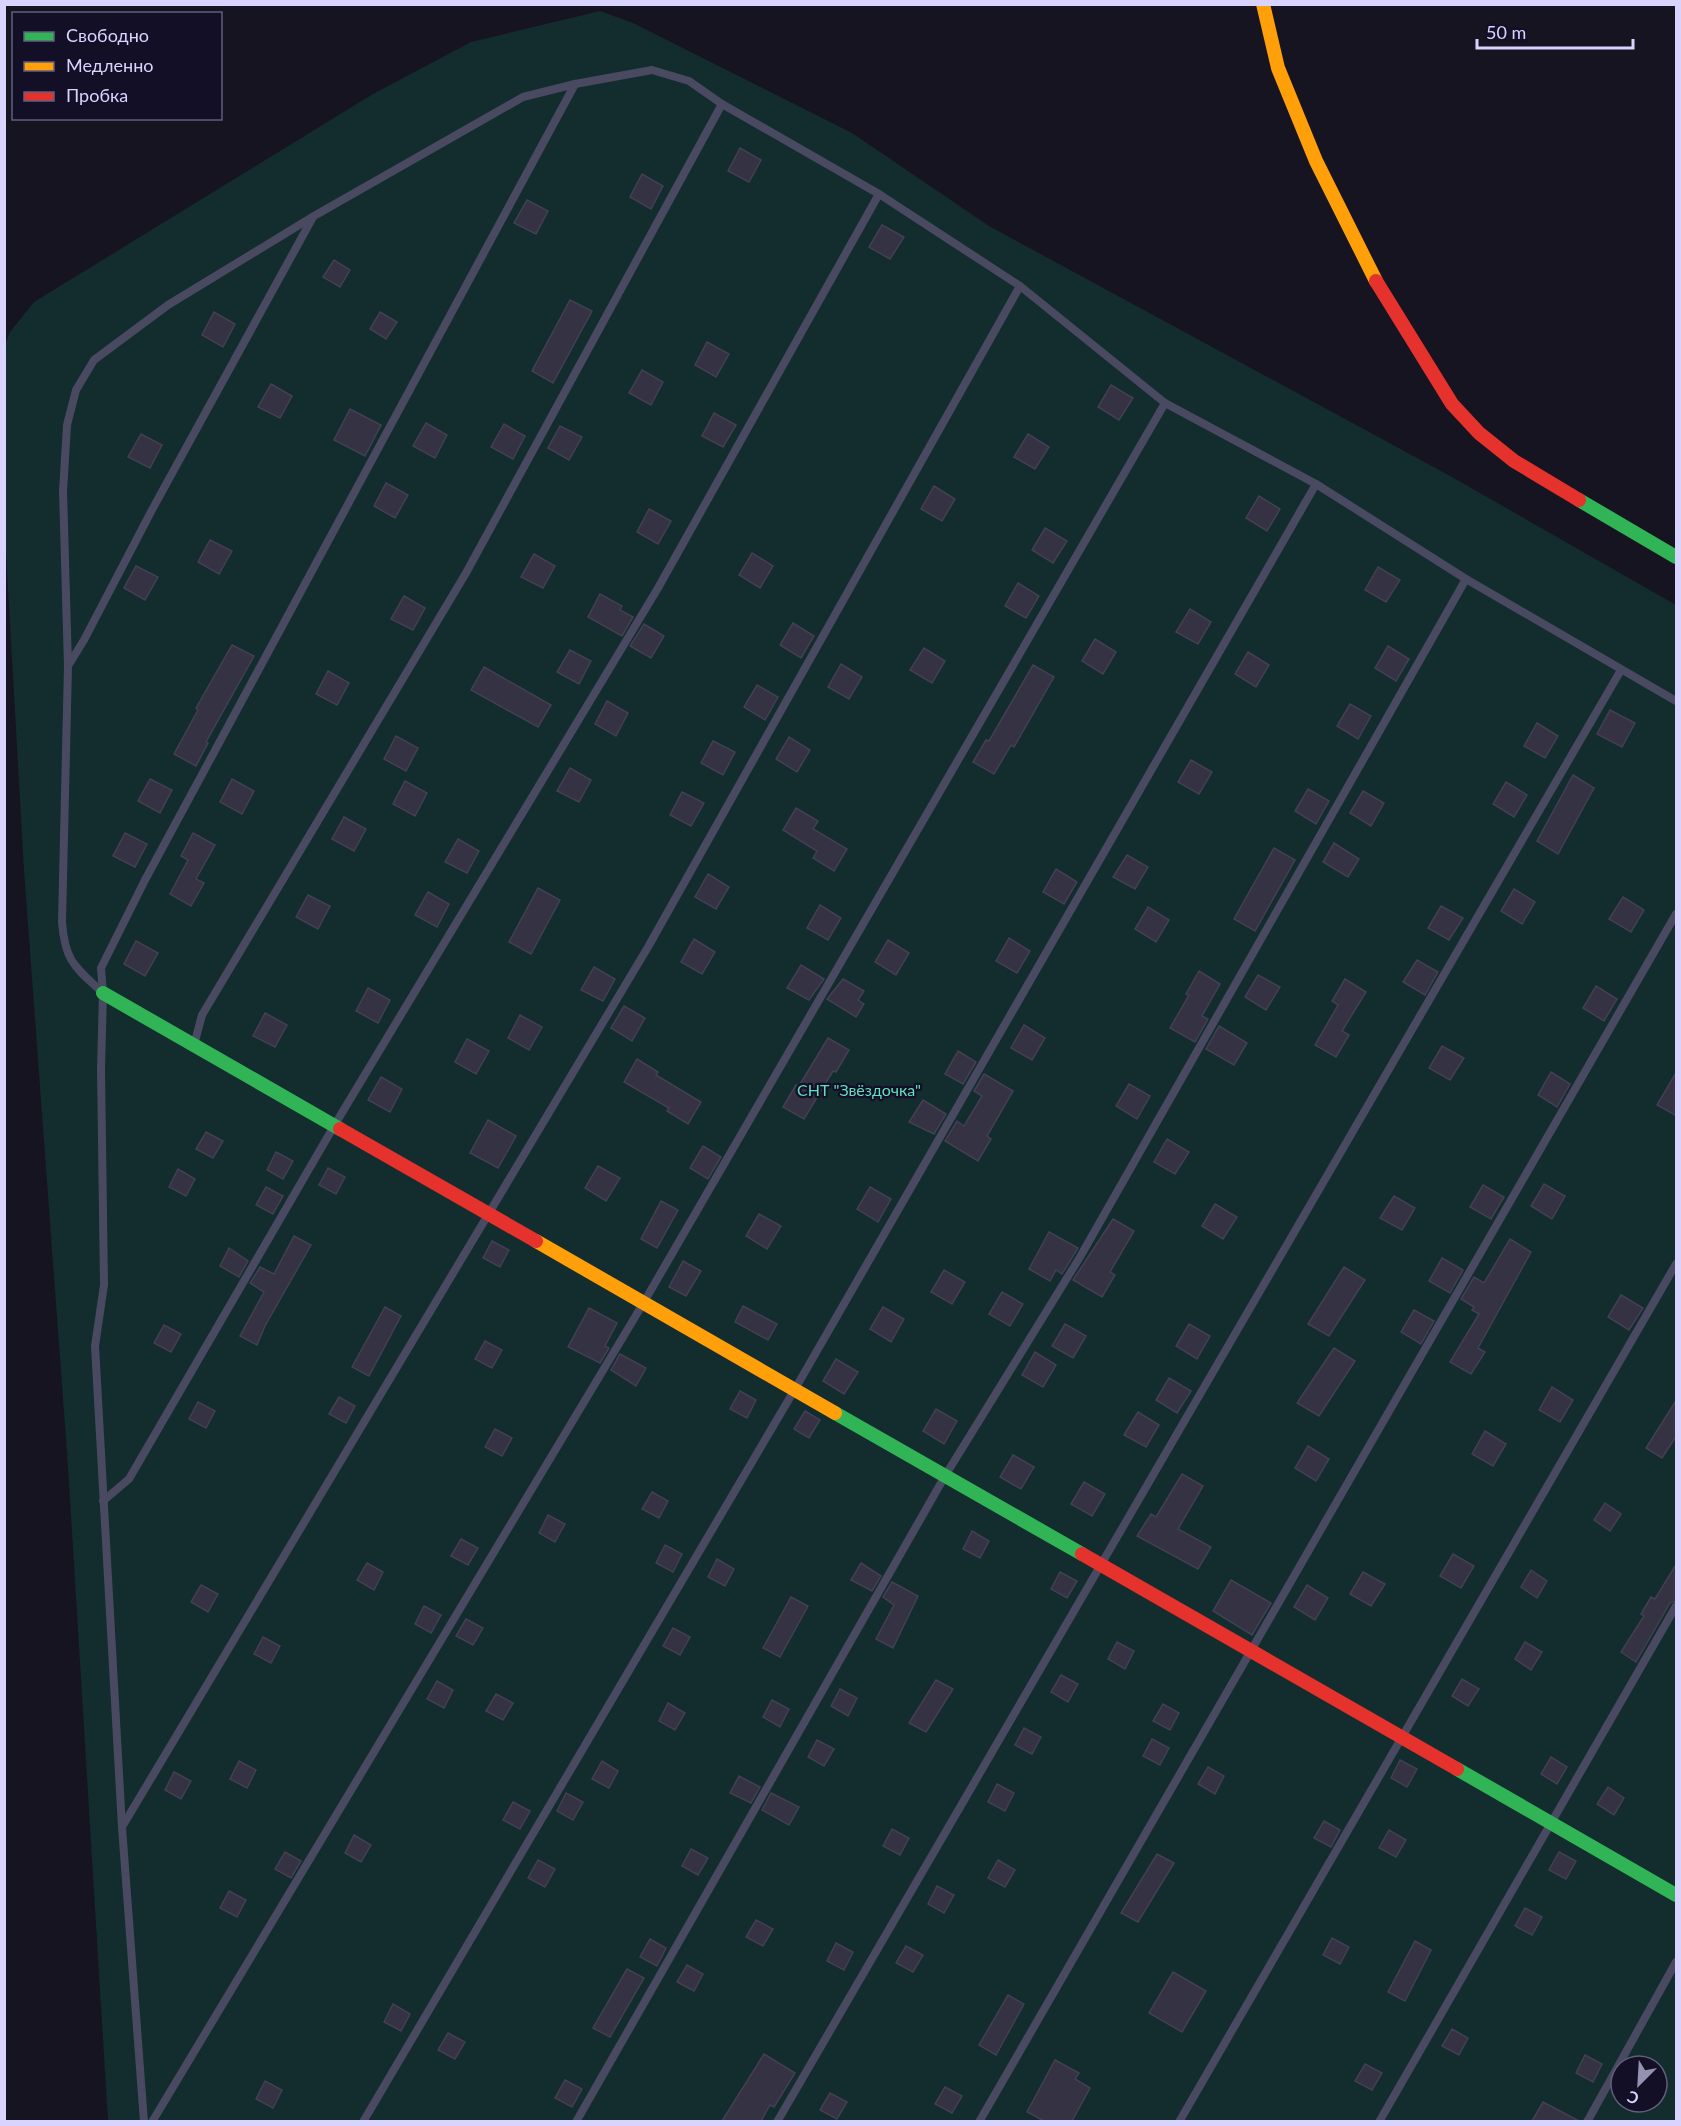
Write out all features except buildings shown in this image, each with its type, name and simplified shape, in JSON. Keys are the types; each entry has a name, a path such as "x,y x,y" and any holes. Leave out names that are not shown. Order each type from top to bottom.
{"street":[{"path":"1263,4 1278,68 1316,161 1384,297 1452,404 1479,433 1514,461 1677,557"},
{"path":"103,993 1677,1895"}],"lane":[{"path":"103,993 77,969 64,949 62,922 68,666 63,491 67,425 76,390 94,360 168,304 314,216 523,97 575,84 652,70 689,81 722,104 879,194 1020,286 1165,403 1316,484 1466,579 1677,701"},
{"path":"144,2121 122,1827 95,1346 104,1285 100,1069 103,993 101,969 145,880 575,84"},
{"path":"194,1045 202,1015 466,573 722,104"},
{"path":"103,1501 129,1479 334,1126 658,588 879,194"},
{"path":"68,666 314,216"},
{"path":"122,1827 648,947 1020,286"},
{"path":"152,2121 644,1302 1165,403"},
{"path":"363,2121 795,1389 1316,484"},
{"path":"576,2121 945,1476 1080,1257 1466,579"},
{"path":"777,2121 1621,670"},
{"path":"979,2121 1677,914"},
{"path":"1179,2121 1677,1264"},
{"path":"1379,2121 1677,1606"},
{"path":"1587,2121 1677,1962"}],"green space":[{"name":"СНТ \"Звёздочка\"","path":"600,11 633,23 852,133 989,226 1452,477 1676,605 1676,2121 108,2121 68,1466 24,870 5,536 4,347 10,332 34,302 373,94 471,42"}],"traffic: fast":[{"path":"1579,500 1676,557"},
{"path":"103,993 340,1129"},
{"path":"835,1413 1082,1554"},
{"path":"1457,1769 1676,1895"}],"traffic: slow":[{"path":"1263,4 1278,68 1316,161 1376,281"},
{"path":"536,1241 835,1413"}],"traffic: jam":[{"path":"1376,281 1452,404 1479,433 1514,461 1579,500"},
{"path":"340,1129 536,1241"},
{"path":"1082,1554 1457,1769"}]}
